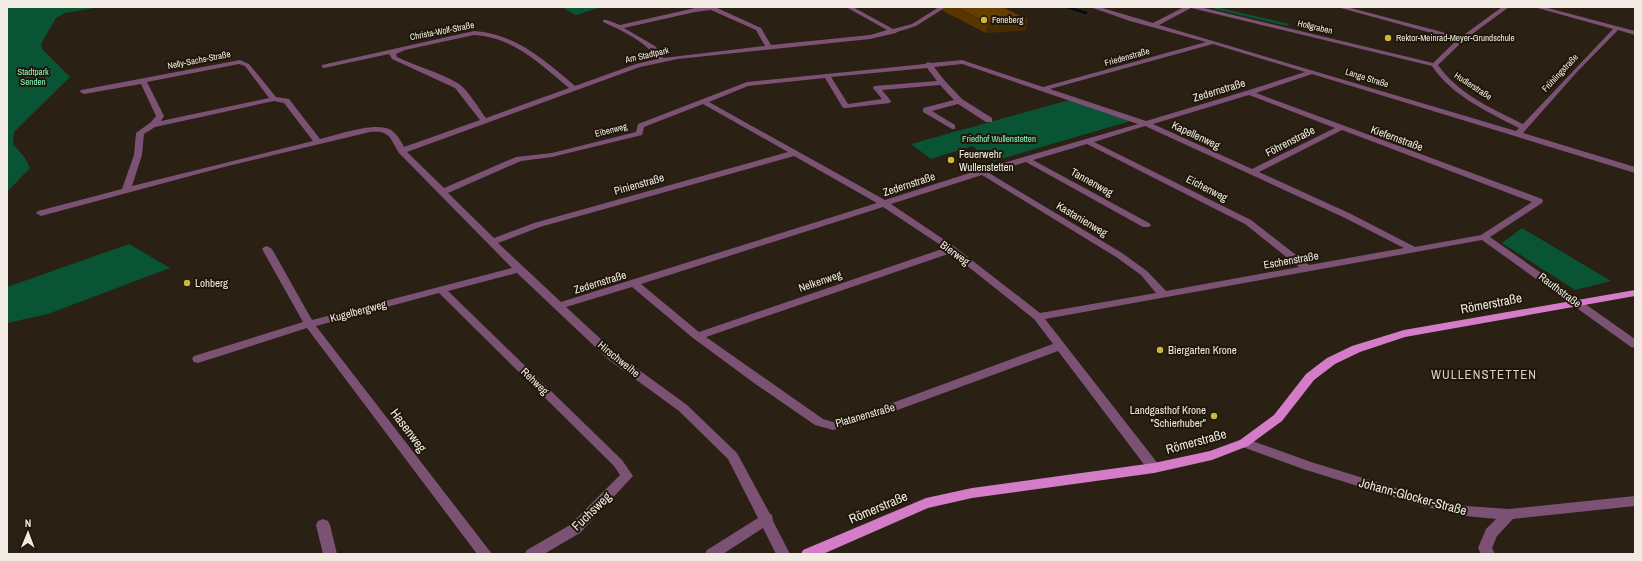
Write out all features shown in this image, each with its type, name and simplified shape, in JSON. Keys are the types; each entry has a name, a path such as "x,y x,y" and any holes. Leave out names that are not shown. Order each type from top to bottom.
{"main road":[{"name":"Römerstraße","path":"808,554 926,503 972,493 1154,468 1212,455 1244,443 1278,418 1310,377 1330,361 1356,349 1404,334 1635,292"}],"street":[{"path":"849,7 894,32"},
{"name":"Am Stadtpark","path":"402,151 609,74 660,59 836,42 894,32 914,25 943,7"},
{"name":"Lange Straße","path":"1093,7 1132,20 1213,42 1312,72 1521,130 1635,170"},
{"path":"1154,25 1189,7"},
{"name":"Hollgraben","path":"1192,7 1434,66"},
{"path":"1340,7 1462,39"},
{"path":"1434,66 1462,39 1506,7"},
{"path":"1538,7 1635,33"},
{"path":"621,28 622,26 632,23 694,10 712,8 753,25 759,29 769,48"},
{"path":"605,21 621,28 648,45 655,50 660,59"},
{"name":"Frühlingstraße","path":"1521,130 1617,28"},
{"name":"Christa-Wolf-Straße","path":"324,66 484,32 530,52 573,88"},
{"name":"Friedenstraße","path":"1044,89 1213,42"},
{"path":"394,51 392,54 394,58 458,86 485,121"},
{"name":"Nelly-Sachs-Straße","path":"84,92 240,62 247,65 274,98 286,101 319,143"},
{"name":"Kapellenweg","path":"962,62 1146,124 1346,215 1412,250"},
{"name":"Eibenweg","path":"442,192 519,158 552,156 639,133 641,126 747,84 928,64 962,62"},
{"path":"928,64 942,83 959,101 989,120"},
{"name":"Hudlerstraße","path":"1434,66 1446,80 1521,130"},
{"name":"Zedernstraße","path":"560,306 982,172 1248,94 1312,72"},
{"path":"826,75 846,106 887,102 877,88 942,83"},
{"path":"143,81 160,116 153,125"},
{"name":"Kiefernstraße","path":"1248,94 1539,201"},
{"path":"126,190 138,155 140,133 146,127 274,98"},
{"name":"Bierweg","path":"703,101 885,204 952,249 1038,317 1154,468"},
{"path":"952,128 926,110 959,101"},
{"name":"Föhrenstraße","path":"1251,173 1340,128"},
{"path":"41,213 222,165 370,130 384,129 397,142 402,151"},
{"name":"Eichenweg","path":"1087,141 1248,222 1308,270"},
{"name":"Hirschweihe","path":"402,151 519,269 613,356 683,408 733,456 767,519 783,554"},
{"name":"Pinienstraße","path":"492,242 536,225 794,153"},
{"name":"Tannenweg","path":"1026,159 1146,225"},
{"name":"Kastanienweg","path":"982,172 1120,255 1144,273 1163,294"},
{"name":"Eschenstraße","path":"1038,317 1163,294 1308,270 1484,237 1539,201"},
{"name":"Rauthstraße","path":"1484,237 1532,269 1576,303 1635,344"},
{"name":"Hasenweg","path":"267,249 309,324 485,554"},
{"name":"Nelkenweg","path":"697,336 952,249"},
{"name":"Kugelbergweg","path":"198,359 309,324 519,269"},
{"name":"Platanenstraße","path":"634,283 697,336 819,422 833,426 888,409 1060,346"},
{"name":"Rehweg","path":"441,289 618,463 627,476"},
{"name":"Johann-Glocker-Straße","path":"1244,443 1308,466 1422,501 1466,511 1509,514 1635,501"},
{"name":"Fuchsweg","path":"532,554 576,529 627,476"},
{"path":"1488,554 1485,548 1491,533 1509,514"},
{"path":"712,554 767,519"},
{"path":"323,525 330,554"}],"green space":[{"name":"Stadtpark Senden","path":"7,7 100,7 65,13 56,18 41,44 42,49 70,77 14,132 13,144 25,158 30,168 7,192"},
{"path":"561,7 602,7 576,15"},
{"path":"1216,7 1289,24 1287,26 1214,9"},
{"name":"Friedhof Wullenstetten","path":"1073,99 1134,120 994,161 972,146 931,159 911,144"},
{"path":"1522,228 1611,281 1575,290 1502,243"},
{"path":"129,244 170,268 48,314 7,323 7,287"}],"building":[{"path":"956,7 1002,7 1027,19 987,23"}],"waterway":[{"path":"1067,7 1086,13"}],"place":[{"name":"Feneberg","path":"984,20"},
{"name":"Rektor-Meinrad-Meyer-Grundschule","path":"1388,38"},
{"name":"Feuerwehr Wullenstetten","path":"951,160"},
{"name":"Lohberg","path":"187,283"},
{"name":"Biergarten Krone","path":"1160,350"},
{"name":"Landgasthof Krone \"Schierhuber\"","path":"1214,416"}],"district":[{"name":"WULLENSTETTEN","path":"1484,374"}]}
